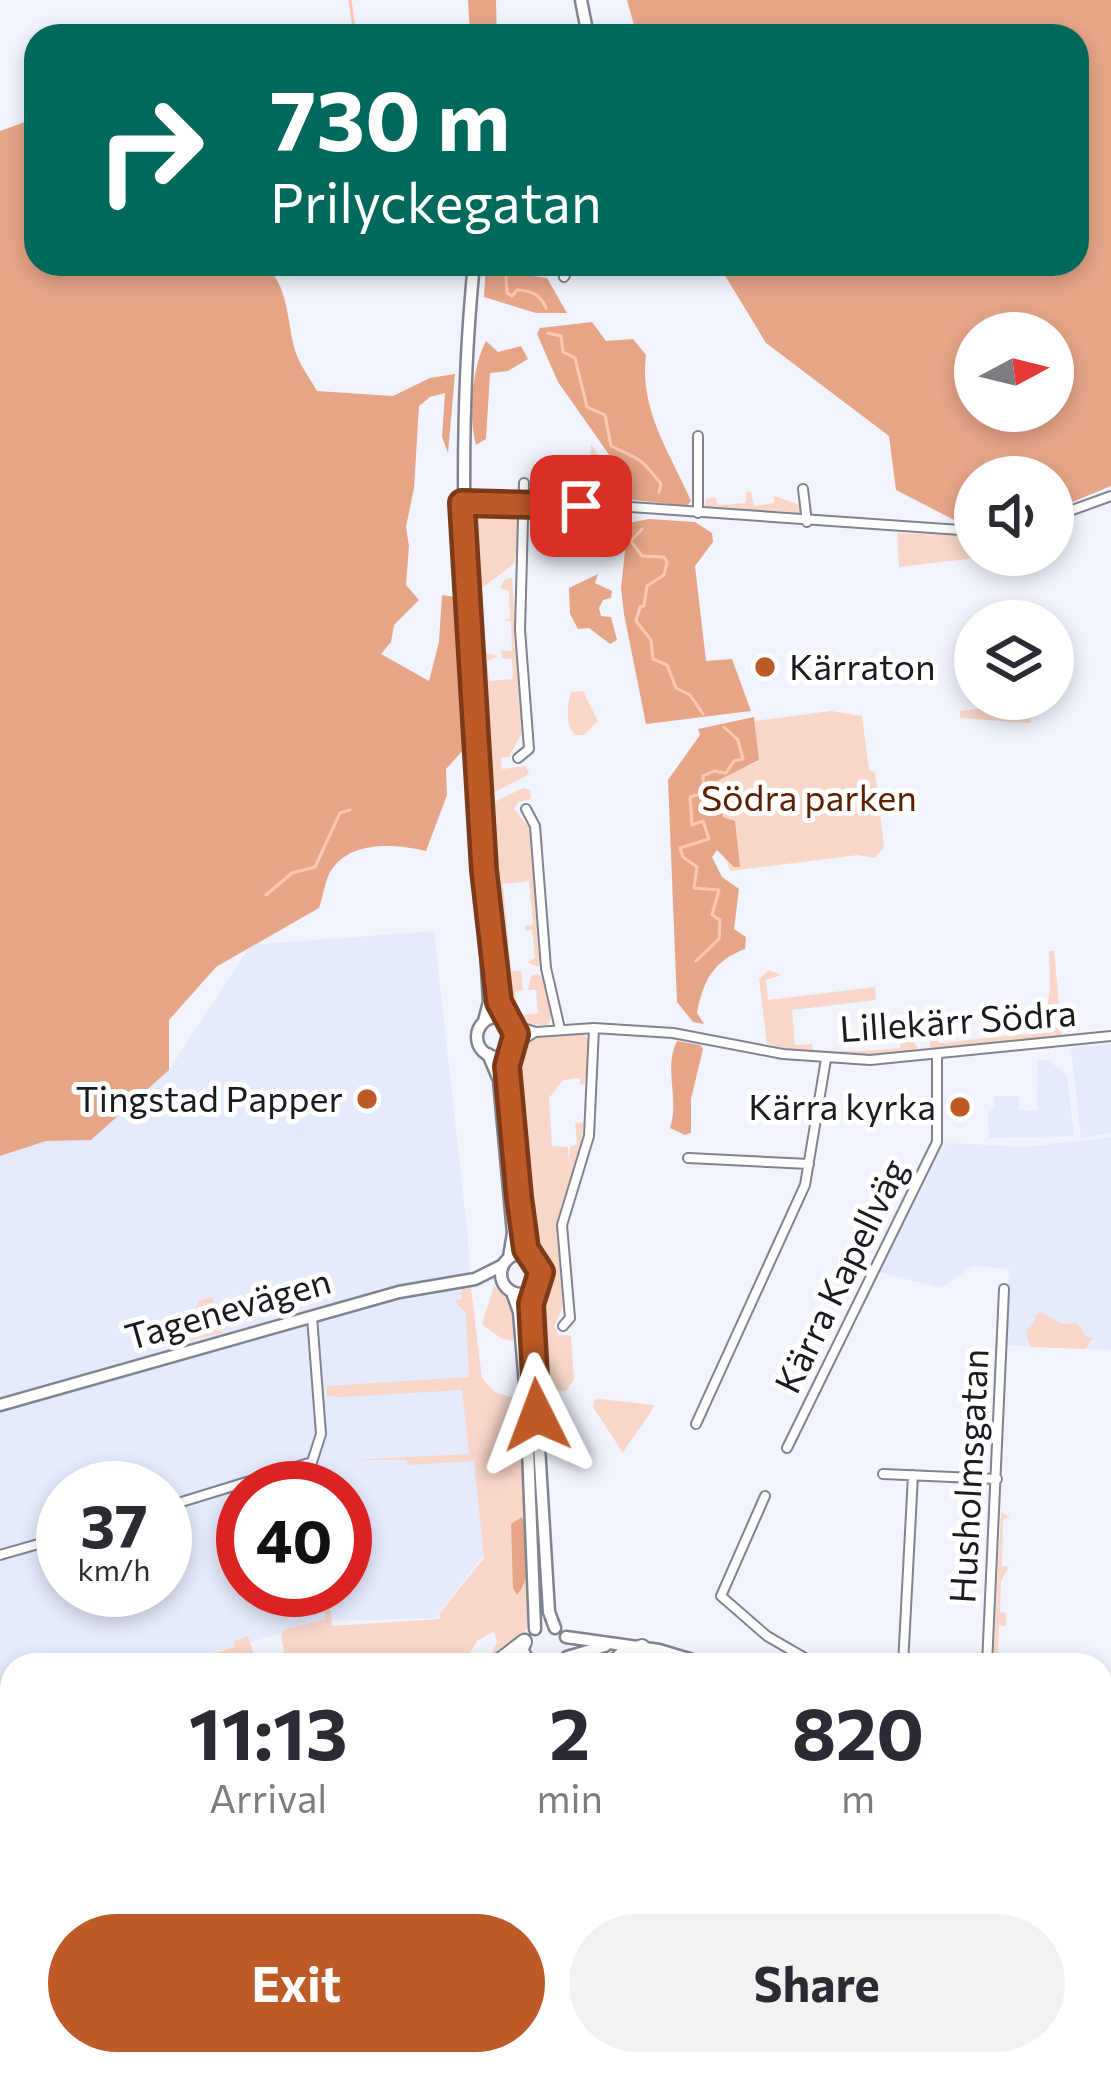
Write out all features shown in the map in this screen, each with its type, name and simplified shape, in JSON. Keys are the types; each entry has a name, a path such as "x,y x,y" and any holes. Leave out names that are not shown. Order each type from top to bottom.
{"highway":[{"path":"510,1653 524,1642"},
{"path":"626,1653 642,1647"}],"street":[{"path":"473,276 462,503 484,870 499,1002 509,1022 512,1048 508,1076 521,1215 531,1256 541,1272 531,1313 549,1612 555,1628 566,1637 664,1653"},
{"path":"698,436 698,513"},
{"path":"518,758 529,749 520,630 524,484"},
{"path":"803,489 807,522"},
{"path":"1074,509 1111,496"},
{"path":"462,503 954,530"},
{"path":"526,809 535,826 546,968 560,1029"},
{"path":"484,870 482,936 489,991 477,1039 499,1080 513,1233 501,1276 519,1312 526,1397 535,1629 524,1642 525,1653"},
{"path":"484,1021 495,1017 509,1022"},
{"name":"Lillekärr Södra","path":"509,1022 536,1032"},
{"path":"562,1326 570,1318 562,1225 589,1136 594,1028"},
{"name":"Lillekärr Södra","path":"512,1048 536,1032 594,1028 673,1034 826,1059 937,1055 1111,1036"},
{"path":"488,1054 499,1056 512,1048"},
{"name":"Kärra Kapellväg","path":"788,1448 937,1142 937,1055"},
{"path":"696,1424 806,1185 826,1059"},
{"path":"688,1158 808,1165"},
{"path":"506,1261 520,1254 531,1256"},
{"name":"Tagenevägen","path":"0,1405 399,1292 475,1279 506,1261"},
{"name":"Tagenevägen","path":"475,1279 508,1289"},
{"path":"508,1289 524,1294 534,1289"},
{"name":"Husholmsgatan","path":"988,1653 1004,1289"},
{"path":"192,1499 312,1462 321,1434 313,1317"},
{"path":"883,1474 997,1479"},
{"path":"904,1653 913,1475"},
{"path":"765,1496 721,1596 767,1636 797,1653"},
{"path":"0,1555 36,1545"},
{"path":"535,1629 555,1628"},
{"path":"566,1637 566,1653"},
{"path":"593,1653 620,1644"}],"shaded area":[{"path":"468,0 496,0 497,24 469,24"},
{"path":"627,0 1111,0 1111,486 1074,501 1074,456 954,456 954,520 896,490 889,436 766,343 725,276 1089,276 1089,24 634,24"},
{"path":"24,122 24,276 274,276 297,356 317,391 393,396 430,378 455,374 448,453 442,437 445,393 419,406 414,488 406,527 406,585 419,600 394,625 391,642 381,654 429,681 439,642 442,595 455,597 461,611 467,746 446,769 447,795 426,851 376,846 341,860 330,873 319,908 216,967 169,1020 169,1070 91,1140 46,1141 0,1156 0,131"},
{"path":"485,276 547,278 567,313 536,313 484,297"},
{"path":"592,322 606,341 633,339 646,355 652,413 691,501 687,506 626,499 617,466 558,382 537,334 540,328"},
{"path":"486,341 498,352 521,346 528,359 508,371 490,373 486,439 476,445 473,392"},
{"path":"649,519 695,522 712,533 713,542 695,566 706,661 732,659 751,711 646,724 621,588 628,523"},
{"path":"598,574 595,583 612,591 599,608 601,616 611,617 617,640 610,644 589,628 578,629 570,614 569,588"},
{"path":"754,717 759,760 715,782 723,817 735,821 740,867 717,850 712,857 722,877 739,889 734,929 746,937 745,949 717,966 706,982 697,1013 704,1024 693,1022 677,1002 668,780 700,735 698,729"},
{"path":"434,931 468,1240 484,1555 435,1618 328,1621 208,1653 0,1653 0,1157 46,1140 91,1140 169,1070 251,945"},
{"path":"677,1041 703,1049 691,1099 691,1133 685,1135 670,1128 671,1062"},
{"path":"1111,1044 1111,1133 1081,1138 1071,1048"},
{"path":"1038,1059 1067,1075 1074,1136 989,1138 988,1114 994,1096 1019,1096 1019,1110 1037,1111"},
{"path":"1111,1137 1111,1350 1006,1345 1009,1269 972,1266 941,1288 879,1272 941,1148 948,1143 1027,1147"},
{"path":"522,1517 528,1558 526,1578 517,1595 511,1524"}],"green space":[{"path":"591,444 606,468 611,494 605,502 590,502 587,497"},
{"path":"751,491 754,506 774,503 774,496 800,505 801,515 704,507 706,499 715,497 718,505 746,503 746,492"},
{"path":"509,508 519,515 515,563 482,588 486,653 498,656 487,661 489,681 513,679 512,659 502,658 501,650 512,651 511,621 503,621 510,618 509,591 500,588 505,579 512,578 523,731 509,757 501,758 502,769 526,766 529,774 486,797 472,525 484,510"},
{"path":"897,533 954,535 954,561 899,567"},
{"path":"583,691 598,721 584,735 575,735 568,720 571,692"},
{"name":"Södra parken","path":"831,711 862,716 884,847 875,858 858,855 730,871 710,780 758,762 755,721"},
{"path":"523,788 530,790 531,799 518,802 514,809 530,828 542,962 538,967 527,962 535,958 532,930 525,930 533,925 529,881 503,884 511,971 521,970 523,990 515,992 518,1015 538,1013 536,990 528,990 531,976 545,977 553,1013 548,1025 523,1024 505,1011 486,806"},
{"path":"1049,951 1054,951 1062,1037 930,1048 935,1037 940,1043 1044,1032"},
{"path":"769,970 781,975 766,980 768,1000 875,987 876,1000 792,1010 795,1045 812,1044 813,1050 867,1050 900,1048 901,1040 913,1040 918,1048 865,1056 822,1053 767,1044 759,979"},
{"path":"582,1032 589,1041 585,1084 580,1085 580,1078 563,1080 549,1098 552,1146 568,1147 569,1163 570,1147 577,1144 575,1123 584,1122 580,1151 561,1206 564,1304 554,1326 559,1335 571,1336 574,1379 566,1391 541,1389 534,1306 544,1272 528,1236 510,1073 512,1055 530,1039"},
{"path":"494,1286 512,1303 513,1341 482,1324"},
{"path":"471,1288 482,1378 495,1392 515,1399 521,1395 535,1612 524,1633 501,1653 492,1653 497,1642 494,1631 477,1641 470,1653 283,1653 285,1629 325,1617 331,1617 332,1626 440,1619 439,1614 484,1558 474,1461 409,1465 406,1460 349,1460 469,1454 462,1390 327,1396 327,1386 469,1377 466,1313 454,1300 462,1299 462,1289"},
{"path":"212,1297 222,1333 155,1348 153,1341 198,1327 199,1301"},
{"path":"1037,1310 1062,1324 1077,1323 1086,1337 1093,1337 1085,1349 1030,1347 1026,1331 1040,1314"},
{"path":"594,1400 654,1405 623,1453 593,1407"},
{"path":"1001,1512 1010,1517 1003,1520 1002,1566 1009,1567 1001,1581 1000,1612 1006,1613 1006,1626 999,1626 998,1653 994,1653"},
{"path":"248,1636 253,1653 214,1653 234,1647 235,1641"}],"waterway":[{"path":"350,0 353,24"},
{"path":"507,276 507,293 531,292 546,308"},
{"path":"548,333 561,336 563,352 575,358 587,407 605,415 611,446 644,464 661,484 659,492"},
{"path":"642,529 631,541 642,556 664,557 667,562 664,575 647,586 636,621 651,640 653,659 667,665 676,688 690,695 703,714"},
{"path":"696,961 719,939 720,920 712,915 719,890 694,888 697,867 683,857 680,848 709,839 703,821 692,825 690,797 704,793 703,776 726,773 734,761 743,759 738,740 724,727"},
{"path":"266,895 292,873 315,867 340,813 350,810"}],"place":[{"name":"Kärraton","path":"765,667"},
{"name":"Tingstad Papper","path":"367,1099"},
{"name":"Kärra kyrka","path":"960,1107"}],"route":[{"path":"537,1415 531,1304 541,1272 524,1238 507,1066 516,1034 499,1002 484,870 462,503 581,506"}]}
